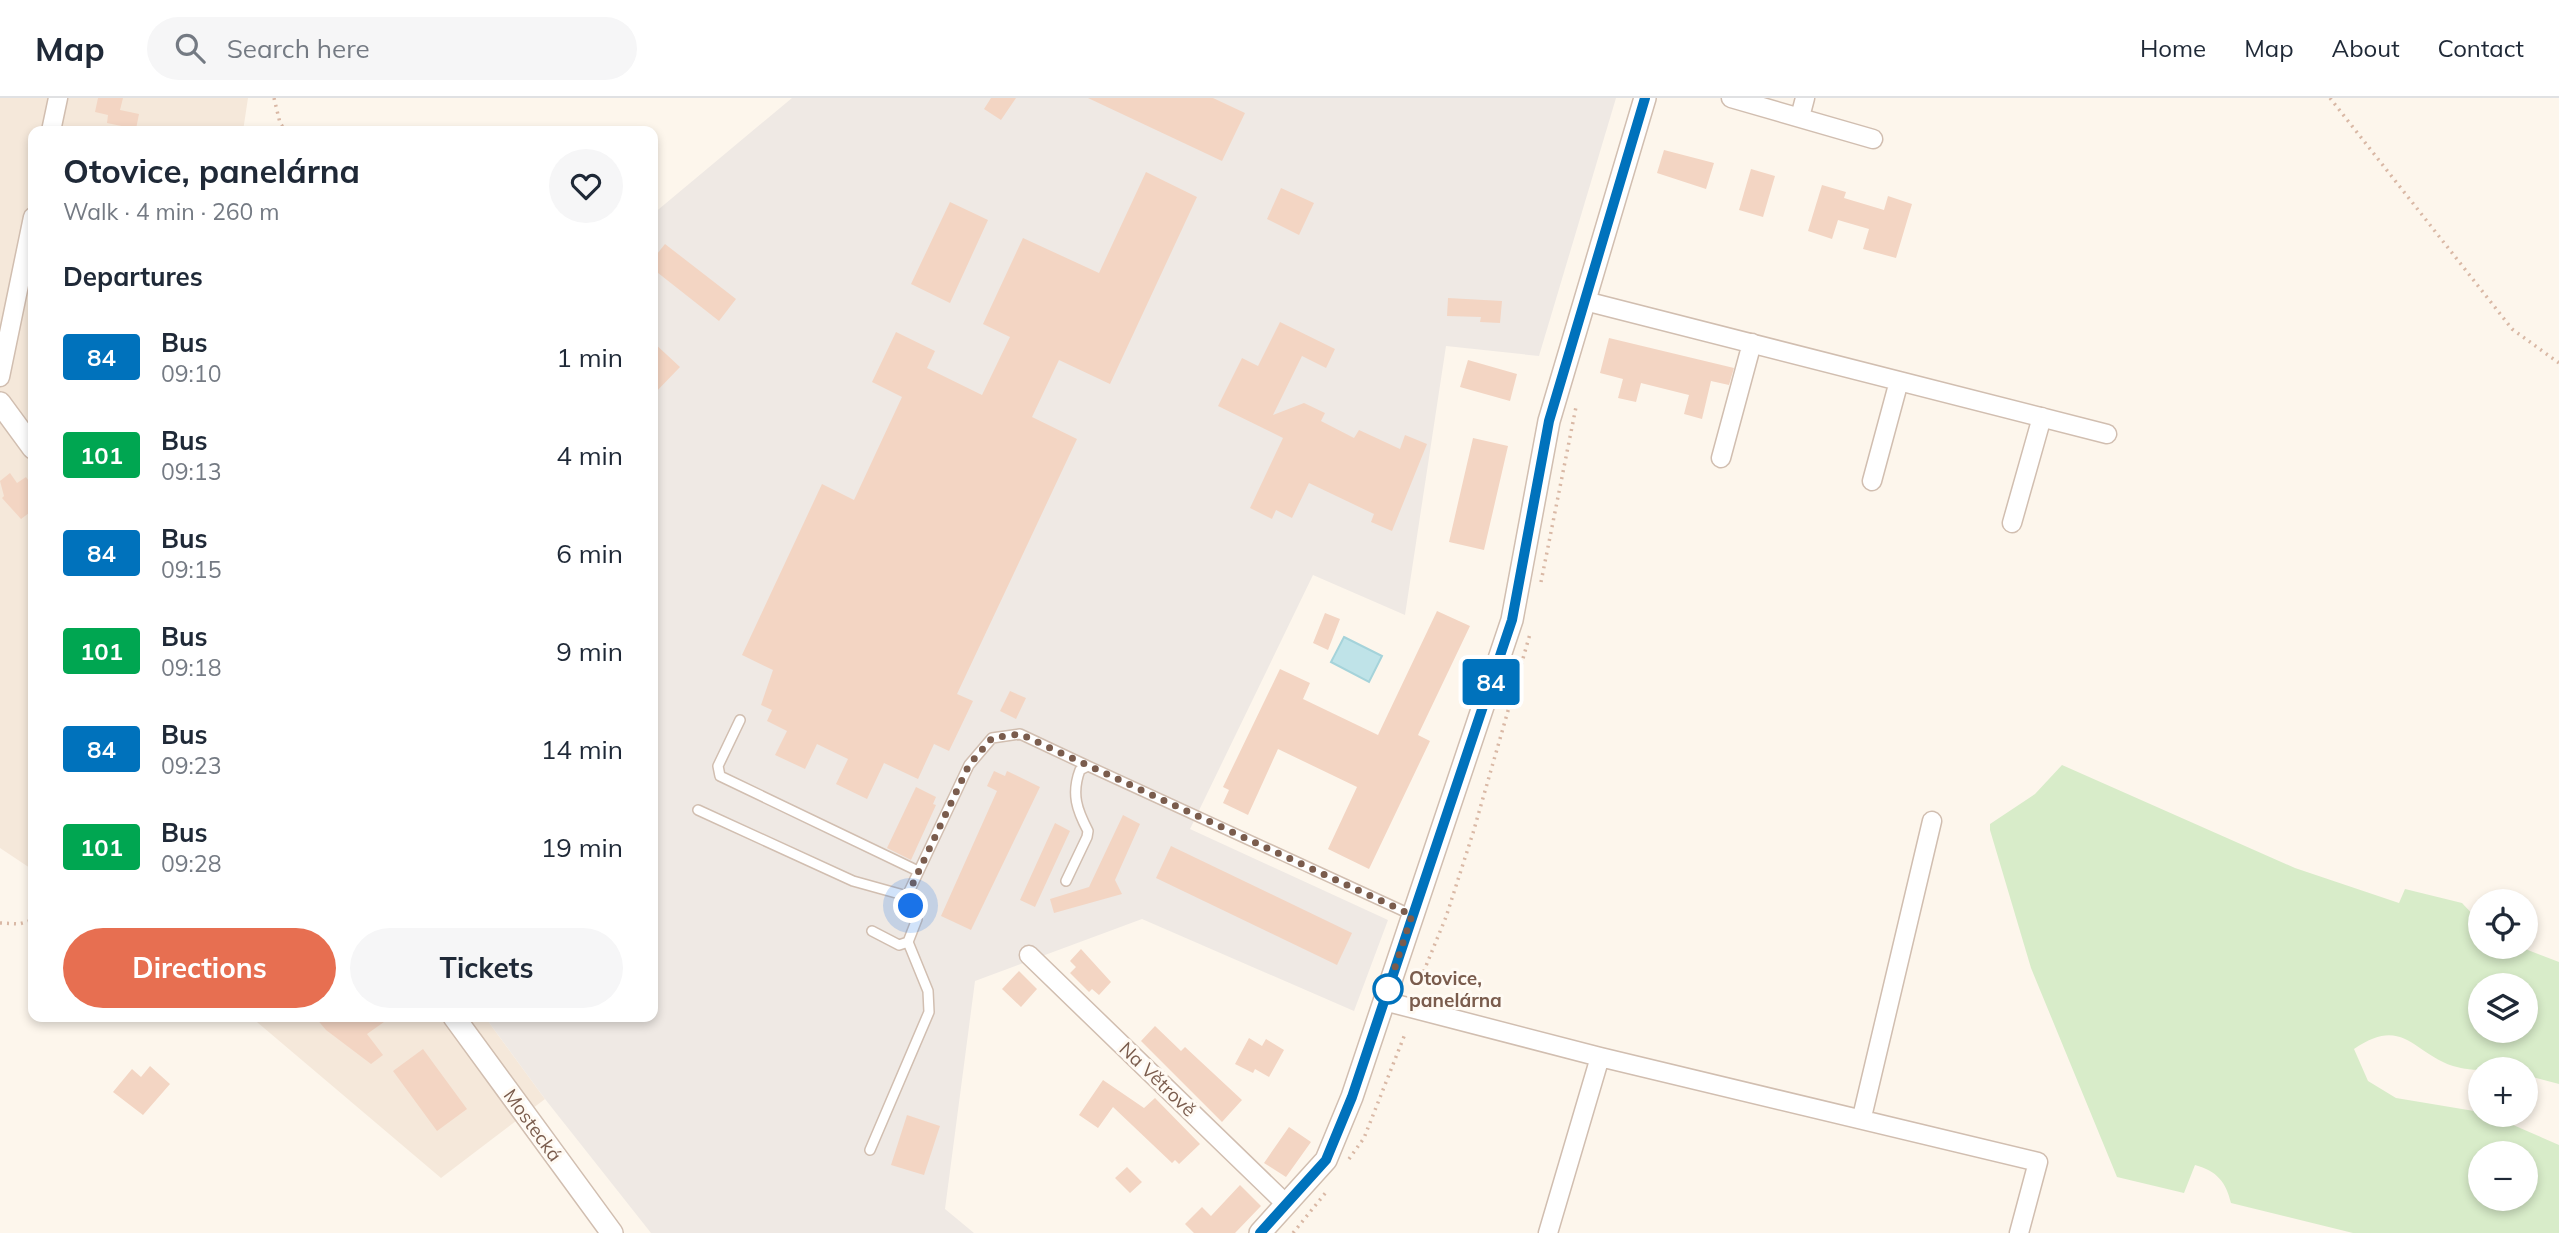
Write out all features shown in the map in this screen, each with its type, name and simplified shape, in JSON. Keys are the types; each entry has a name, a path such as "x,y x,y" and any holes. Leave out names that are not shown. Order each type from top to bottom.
{"street":[{"path":"52,126 58,98"},
{"path":"1260,1233 1326,1160 1352,1097 1512,620 1549,421 1645,98"},
{"path":"1731,98 1873,139"},
{"path":"1800,117 1805,98"},
{"path":"0,377 28,241"},
{"path":"1585,301 2107,434"},
{"path":"1721,458 1752,344"},
{"path":"1872,481 1899,381"},
{"path":"0,403 28,441"},
{"path":"2012,523 2042,417"},
{"path":"1862,1117 1932,821"},
{"name":"Na Větrově","path":"1029,955 1286,1204"},
{"path":"1384,1001 1600,1057 1862,1117 2038,1162 2019,1233"},
{"name":"Mostecká","path":"458,1022 612,1233"},
{"path":"1548,1233 1600,1057"}],"lane":[{"path":"740,720 718,766 720,776 918,872"},
{"path":"870,1150 929,1012 928,991 908,942 917,919 907,896 969,765 992,738 1020,734 1412,915"},
{"path":"1066,881 1087,837 1088,831 1079,818 1075,793 1080,770 1088,766"},
{"path":"698,810 853,881 907,896"},
{"path":"872,930 899,945 908,942"}],"path":[{"path":"274,98 282,126"},
{"path":"2330,98 2512,330 2559,363"},
{"path":"0,923 28,921"}],"shaded area":[{"path":"0,98 248,98 244,126 28,126 28,867 0,848"},
{"path":"792,98 1616,98 1539,356 1446,346 1405,615 1313,575 1190,829 1388,920 1354,1011 1142,919 975,981 945,1209 974,1233 651,1233 545,1099 489,1022 658,1022 658,210"},
{"path":"257,1022 489,1022 545,1099 441,1178"}],"green space":[{"path":"2062,765 2295,868 2399,903 2405,889 2462,903 2468,909 2468,959 2538,959 2538,954 2559,962 2559,1084 2538,1078 2538,1057 2468,1057 2468,1069 2462,1068 2439,1060 2407,1040 2385,1035 2371,1039 2354,1049 2368,1081 2396,1098 2468,1110 2468,1127 2518,1127 2559,1145 2559,1233 2353,1233 2231,1203 2219,1178 2195,1165 2184,1193 2117,1177 2031,968 1990,824 2035,794"}],"water":[{"path":"1344,637 1382,656 1369,682 1331,662"}],"building":[{"path":"98,98 123,98 120,110 139,114 137,126 122,126 107,123 108,115 95,112"},
{"path":"991,98 1016,98 1001,120 984,109"},
{"path":"1088,98 1213,98 1245,113 1222,161"},
{"path":"1664,150 1714,163 1706,189 1657,173"},
{"path":"1751,169 1775,176 1763,217 1739,210"},
{"path":"1146,172 1197,197 1110,384 1059,360 1032,417 1077,439 957,694 973,701 949,751 934,744 918,779 884,763 867,799 836,784 848,759 817,744 805,769 775,755 787,731 767,721 772,710 761,705 773,670 742,655 822,484 854,500 902,397 872,382 896,332 935,351 927,368 982,395 1010,337 983,324 1023,238 1099,273"},
{"path":"1822,185 1846,192 1844,198 1884,210 1888,196 1912,204 1896,258 1863,249 1869,229 1838,220 1832,239 1808,231"},
{"path":"1281,188 1314,203 1299,235 1267,219"},
{"path":"950,202 988,220 950,303 911,284"},
{"path":"665,244 736,299 719,321 658,273 658,253"},
{"path":"1448,298 1502,301 1500,323 1480,322 1481,317 1447,316"},
{"path":"1280,322 1335,349 1326,368 1302,356 1273,415 1304,403 1325,413 1321,421 1354,438 1359,430 1400,449 1405,435 1427,444 1392,531 1371,522 1374,514 1309,483 1292,518 1276,510 1272,519 1250,508 1283,438 1218,406 1242,358 1258,366"},
{"path":"1609,338 1734,368 1729,385 1711,381 1702,419 1684,414 1689,395 1641,383 1636,402 1618,398 1623,379 1600,373"},
{"path":"658,347 680,367 658,390"},
{"path":"1468,360 1517,374 1510,401 1460,387"},
{"path":"1473,438 1508,446 1484,550 1449,542"},
{"path":"10,473 17,483 26,477 28,480 28,514 21,519 2,498 4,496 0,481"},
{"path":"1437,611 1470,626 1418,735 1430,741 1369,869 1328,849 1357,787 1278,749 1248,815 1223,803 1229,790 1223,787 1280,669 1310,683 1303,699 1378,735"},
{"path":"1325,613 1340,619 1328,650 1313,643"},
{"path":"1010,691 1026,698 1016,719 1000,711"},
{"path":"994,771 1005,776 1007,771 1040,787 971,930 941,916 997,791 987,786"},
{"path":"916,787 936,797 933,804 936,805 911,860 887,848"},
{"path":"1123,815 1140,824 1115,880 1122,894 1054,913 1050,899 1089,887"},
{"path":"1055,823 1070,831 1035,907 1020,900"},
{"path":"1171,846 1352,933 1337,965 1156,878"},
{"path":"1081,949 1111,982 1099,995 1092,989 1089,992 1070,973 1076,967 1070,961"},
{"path":"1019,971 1037,989 1021,1007 1002,989"},
{"path":"319,1022 384,1022 367,1034 383,1055 371,1064"},
{"path":"1155,1026 1181,1051 1185,1047 1242,1100 1222,1122 1141,1041"},
{"path":"1249,1038 1262,1046 1266,1039 1284,1050 1269,1077 1255,1069 1253,1073 1235,1064"},
{"path":"423,1049 467,1109 437,1131 393,1071"},
{"path":"150,1066 170,1084 143,1115 113,1092 132,1069 141,1077"},
{"path":"1103,1080 1144,1108 1155,1098 1200,1144 1179,1164 1175,1160 1172,1163 1113,1107 1098,1128 1079,1115"},
{"path":"907,1115 940,1126 924,1175 891,1165"},
{"path":"1289,1127 1311,1142 1286,1177 1264,1163"},
{"path":"1127,1167 1142,1182 1130,1193 1115,1178"},
{"path":"1240,1185 1261,1206 1235,1233 1194,1233 1185,1224 1202,1207 1211,1216"}],"bus line":[{"name":"84","path":"1260,1233 1326,1160 1352,1097 1512,620 1549,421 1645,98"}],"place":[{"name":"Otovice, panelárna","path":"1388,989"}],"route":[{"path":"911,906 907,896 979,749 992,738 1020,734 1412,915 1388,989"}]}
